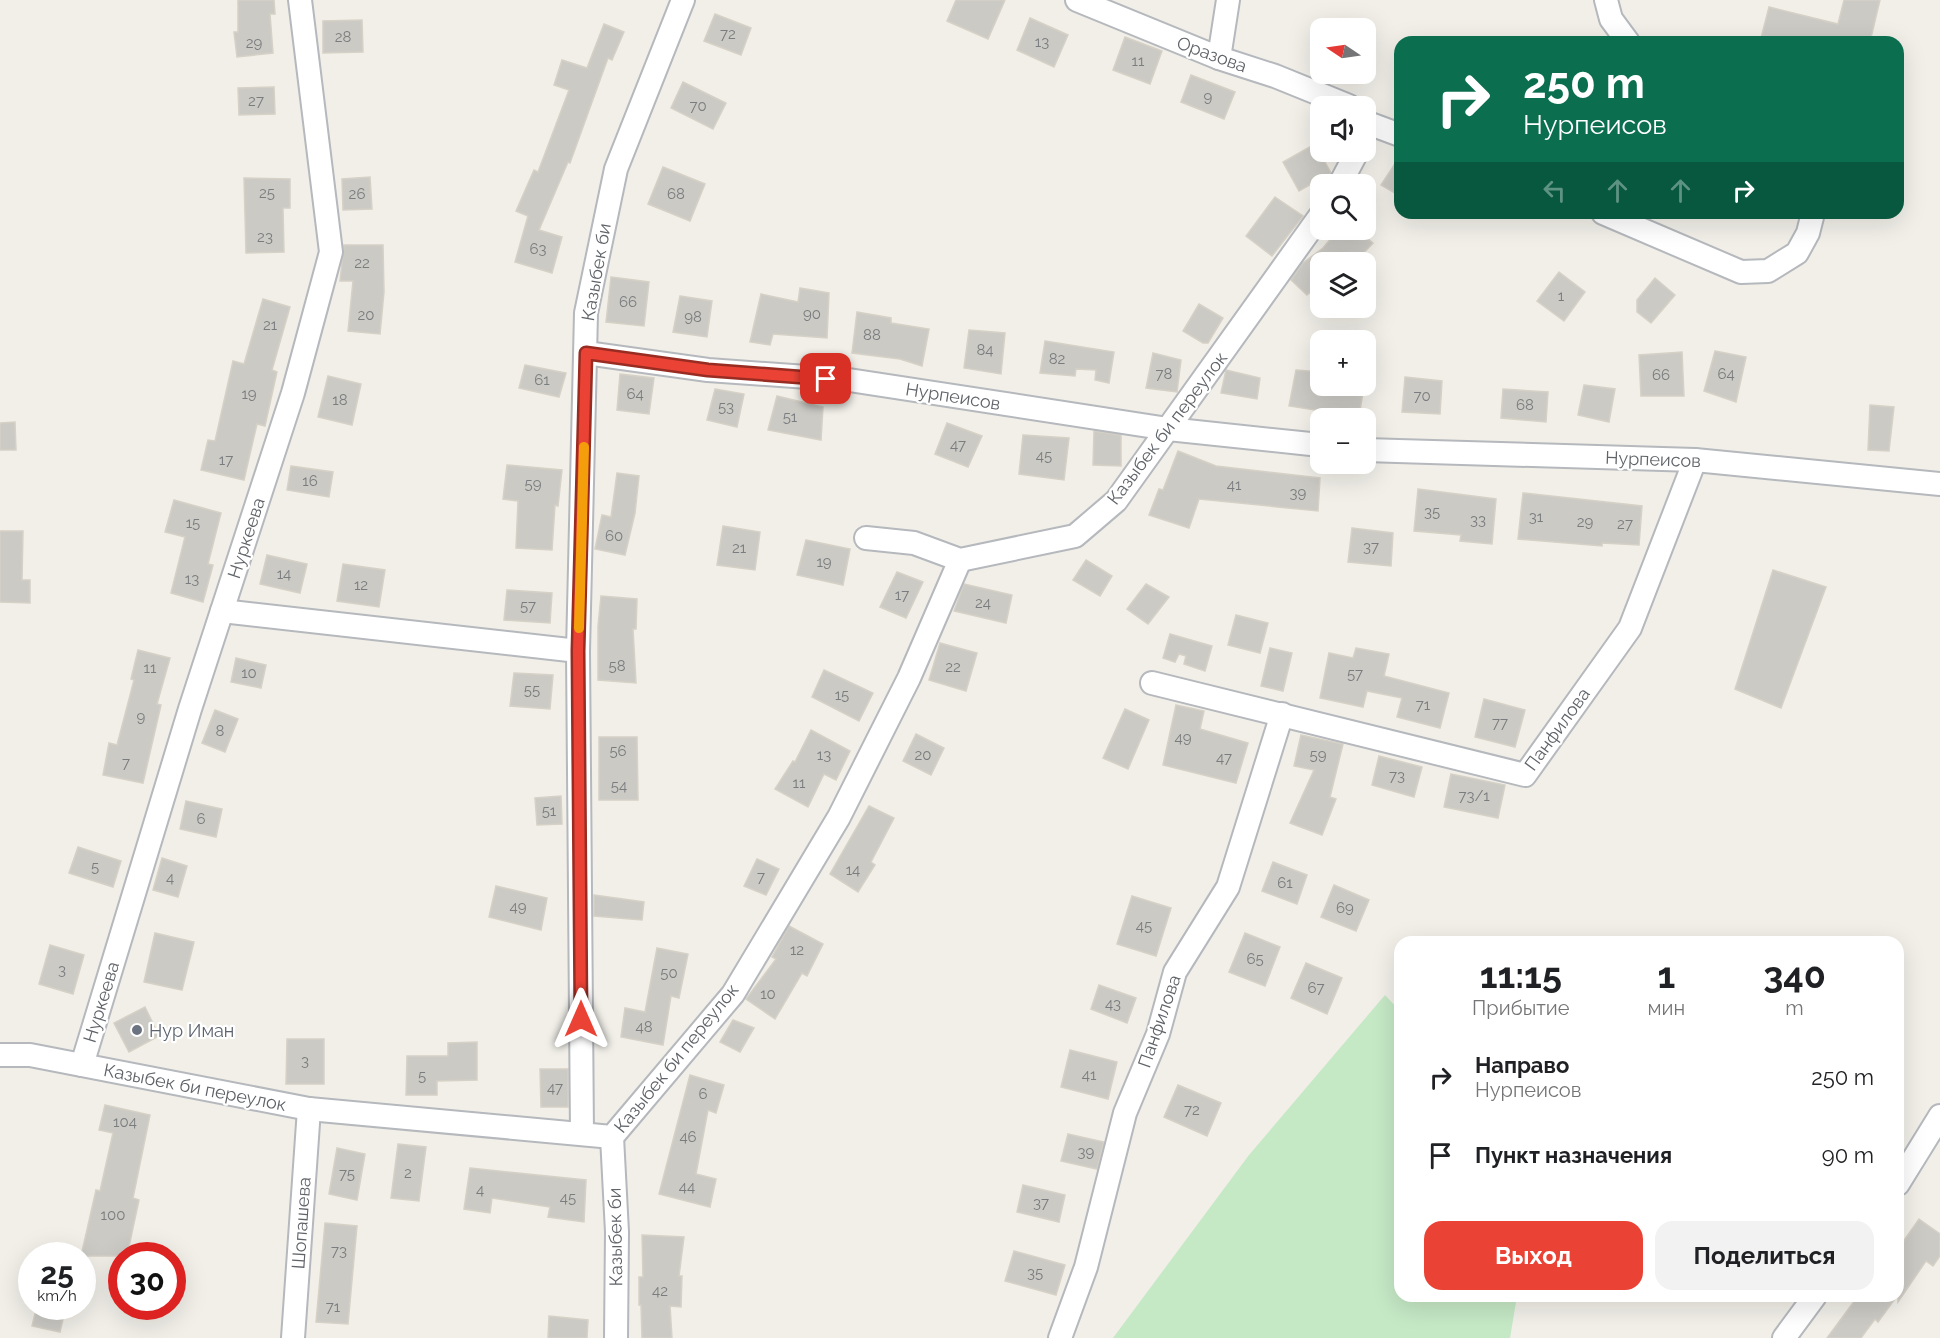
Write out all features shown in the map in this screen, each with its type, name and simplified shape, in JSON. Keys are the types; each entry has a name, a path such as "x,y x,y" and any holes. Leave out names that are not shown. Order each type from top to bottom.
{"street":[{"name":"Нуркеева","path":"82,1065 222,611 293,393 331,252 300,0"},
{"name":"Казыбек би","path":"582,1134 578,651 586,313 616,169 683,0"},
{"name":"Оразова","path":"1077,0 1219,58 1275,75 1324,96"},
{"path":"1219,58 1228,0"},
{"path":"1606,0 1611,20 1623,36"},
{"path":"1376,126 1394,133"},
{"path":"1617,219 1741,272 1768,271 1797,253 1808,233 1812,219"},
{"name":"Казыбек би переулок","path":"0,1055 30,1055 309,1109 612,1137 739,984 839,817 909,678 960,560 1075,536 1116,501 1310,230"},
{"name":"Нурпеисов","path":"586,353 708,370 849,380 1168,429 1310,444"},
{"name":"Нурпеисов","path":"1376,450 1695,460 1940,484"},
{"name":"Панфилова","path":"1152,683 1525,775 1630,628 1695,460"},
{"path":"866,538 914,543 960,560"},
{"path":"222,611 578,651"},
{"name":"Панфилова","path":"1060,1338 1086,1267 1125,1113 1158,1034 1175,972 1228,887 1282,714"},
{"name":"Шопашева","path":"292,1338 309,1109"},
{"path":"1904,1174 1940,1116"},
{"name":"Казыбек би","path":"612,1137 616,1232 616,1338"},
{"path":"1784,1338 1811,1302"}],"green space":[{"path":"1385,995 1394,1005 1394,1302 1516,1302 1510,1338 1113,1338 1249,1155"}],"building":[{"path":"238,0 274,0 275,14 270,14 273,53 237,57 234,32 238,32"},
{"path":"956,0 1005,0 988,39 947,21"},
{"path":"1844,0 1880,0 1871,36 1762,36 1769,7 1838,24"},
{"path":"715,14 751,28 741,55 704,41"},
{"path":"1030,18 1068,35 1054,67 1017,50"},
{"path":"362,20 363,52 323,53 323,21"},
{"path":"604,24 624,32 612,60 608,58 570,163 568,162 539,230 562,237 552,273 515,262 528,216 516,211 534,170 538,172 569,90 554,85 562,60 587,68"},
{"path":"1125,37 1162,51 1150,84 1113,70"},
{"path":"1191,75 1235,92 1224,119 1181,102"},
{"path":"683,82 726,103 713,129 671,108"},
{"path":"274,87 275,114 239,115 238,88"},
{"path":"1310,147 1310,162 1325,162 1331,173 1310,174 1310,185 1299,191 1283,162"},
{"path":"1394,165 1394,193 1381,185"},
{"path":"663,167 705,184 690,221 648,204"},
{"path":"370,177 372,209 343,210 342,179"},
{"path":"244,178 290,179 290,208 283,208 284,252 246,253"},
{"path":"1275,197 1303,216 1272,256 1246,236"},
{"path":"1330,240 1369,240 1373,243 1364,252 1318,252"},
{"path":"344,245 383,245 384,292 380,334 348,331 353,281 340,281"},
{"path":"1310,258 1310,292 1307,295 1291,280 1303,263"},
{"path":"1559,272 1585,292 1564,321 1537,301"},
{"path":"611,277 649,282 644,326 606,322"},
{"path":"1655,278 1675,295 1651,323 1637,312 1637,300"},
{"path":"800,288 829,293 827,338 773,334 770,345 750,342 761,294 798,302"},
{"path":"680,296 712,301 707,337 673,332"},
{"path":"263,299 290,307 272,370 277,372 265,426 257,424 244,480 201,470 208,440 215,441 233,361 244,364"},
{"path":"1199,304 1223,318 1208,343 1203,343 1183,331"},
{"path":"857,312 891,318 891,323 929,329 922,366 900,359 852,353"},
{"path":"969,330 1005,333 1001,374 964,368"},
{"path":"1045,341 1114,352 1109,383 1095,380 1096,370 1076,369 1075,376 1040,373"},
{"path":"1715,351 1746,357 1736,402 1704,391"},
{"path":"1682,352 1684,396 1641,396 1639,355"},
{"path":"1153,353 1181,360 1177,392 1146,388"},
{"path":"525,365 566,373 559,397 519,388"},
{"path":"1226,370 1260,378 1257,399 1221,393"},
{"path":"1296,370 1310,371 1310,396 1362,396 1360,408 1310,409 1289,406"},
{"path":"620,374 654,378 649,414 617,410"},
{"path":"328,376 361,384 352,425 318,417"},
{"path":"1405,377 1442,381 1440,414 1402,412"},
{"path":"1584,385 1615,389 1609,422 1578,415"},
{"path":"715,389 744,394 737,427 707,420"},
{"path":"1503,389 1548,392 1546,422 1501,418"},
{"path":"777,396 823,407 821,440 768,430"},
{"path":"1870,405 1894,407 1889,451 1868,450"},
{"path":"15,422 16,450 0,450 0,423"},
{"path":"947,423 982,436 968,467 935,454"},
{"path":"1094,431 1121,435 1121,466 1093,465"},
{"path":"1023,435 1069,438 1064,480 1019,474"},
{"path":"1178,451 1216,466 1320,478 1318,511 1199,499 1189,528 1149,515 1159,489 1163,490"},
{"path":"507,465 562,470 558,506 555,505 552,550 516,548 518,501 503,499"},
{"path":"291,466 333,472 329,497 287,490"},
{"path":"617,473 639,476 635,513 625,555 595,549 602,515 611,517"},
{"path":"1418,489 1496,499 1492,544 1460,541 1461,535 1414,531"},
{"path":"1523,493 1642,506 1639,545 1602,543 1602,546 1518,539"},
{"path":"174,500 221,513 208,564 213,565 203,602 171,593 185,537 165,532"},
{"path":"723,526 760,532 755,570 717,565"},
{"path":"1352,528 1393,533 1391,566 1348,562"},
{"path":"0,531 23,531 22,580 30,580 30,603 0,602"},
{"path":"806,540 850,549 843,585 797,575"},
{"path":"267,555 307,564 300,593 260,584"},
{"path":"1086,560 1112,576 1100,596 1073,580"},
{"path":"343,564 385,570 379,607 337,601"},
{"path":"1773,570 1826,587 1781,708 1735,689"},
{"path":"897,572 923,582 906,618 880,607"},
{"path":"964,584 1012,595 1006,623 954,611"},
{"path":"1146,584 1169,597 1148,624 1127,609"},
{"path":"507,590 552,593 550,623 504,620"},
{"path":"601,596 637,599 636,629 633,629 636,683 598,680 598,626"},
{"path":"1236,615 1268,623 1260,653 1228,645"},
{"path":"1170,634 1212,646 1205,671 1184,664 1186,656 1179,654 1175,662 1163,658"},
{"path":"940,643 977,653 966,691 929,680"},
{"path":"1270,648 1292,653 1283,691 1261,686"},
{"path":"1356,648 1389,654 1384,676 1449,693 1440,728 1397,717 1402,698 1367,691 1363,707 1320,698 1329,653 1353,658"},
{"path":"138,650 170,658 157,704 161,705 143,783 103,775 109,743 117,745 134,680 131,679"},
{"path":"236,658 266,665 261,688 231,682"},
{"path":"824,670 873,693 859,721 812,697"},
{"path":"514,673 553,675 550,709 510,706"},
{"path":"1484,699 1525,710 1515,747 1475,737"},
{"path":"1176,705 1204,711 1200,729 1248,743 1236,783 1163,765"},
{"path":"1125,709 1149,720 1128,769 1103,758"},
{"path":"215,710 238,719 225,752 202,743"},
{"path":"811,730 850,751 836,780 824,774 808,807 775,789 793,761 795,762"},
{"path":"916,734 944,748 931,775 903,761"},
{"path":"1301,735 1343,744 1330,797 1336,799 1322,835 1290,823 1314,770 1294,766"},
{"path":"599,737 637,737 638,800 599,800"},
{"path":"1379,756 1422,767 1414,797 1372,785"},
{"path":"1451,774 1505,785 1498,818 1444,807"},
{"path":"561,796 562,824 537,825 535,798"},
{"path":"186,801 222,809 216,837 180,829"},
{"path":"869,806 894,818 871,862 875,865 858,892 830,874"},
{"path":"78,847 121,861 113,887 69,873"},
{"path":"162,858 187,866 178,897 153,890"},
{"path":"757,859 779,869 766,895 744,886"},
{"path":"1273,862 1307,875 1297,904 1262,891"},
{"path":"1334,885 1369,900 1356,931 1321,917"},
{"path":"496,886 547,898 541,930 489,917"},
{"path":"594,895 644,902 642,920 594,916"},
{"path":"1132,896 1171,908 1156,956 1117,944"},
{"path":"789,926 823,944 807,976 802,973 775,1019 746,999 776,959 772,957"},
{"path":"155,933 194,942 182,990 144,982"},
{"path":"1245,933 1280,947 1265,986 1229,972"},
{"path":"50,945 84,955 73,994 39,984"},
{"path":"657,948 688,954 679,998 671,996 663,1045 621,1037 625,1008 645,1012"},
{"path":"1306,963 1342,978 1327,1014 1291,998"},
{"path":"1099,985 1136,998 1127,1023 1091,1009"},
{"name":"Нур Иман","path":"145,1007 159,1036 129,1052 114,1023"},
{"path":"733,1020 754,1028 740,1052 720,1042"},
{"path":"287,1039 324,1039 324,1084 286,1084"},
{"path":"477,1042 477,1080 437,1081 437,1095 406,1095 407,1056 448,1056 448,1043"},
{"path":"1070,1050 1117,1062 1108,1099 1061,1087"},
{"path":"540,1069 568,1069 568,1107 541,1107"},
{"path":"690,1075 724,1085 716,1113 708,1110 696,1174 716,1179 710,1207 659,1194"},
{"path":"1178,1085 1221,1103 1207,1136 1164,1117"},
{"path":"105,1105 150,1115 133,1198 139,1200 130,1242 108,1242 108,1256 96,1256 96,1242 84,1242 96,1190 100,1191 113,1133 99,1130"},
{"path":"1068,1134 1104,1142 1097,1169 1061,1161"},
{"path":"398,1144 426,1147 419,1201 391,1198"},
{"path":"337,1148 365,1154 357,1200 329,1194"},
{"path":"470,1168 586,1180 584,1222 548,1217 550,1207 492,1198 490,1213 464,1209"},
{"path":"1023,1185 1065,1195 1059,1222 1017,1212"},
{"path":"1919,1219 1940,1234 1940,1256 1933,1266 1926,1261 1904,1293 1904,1240"},
{"path":"325,1223 357,1226 348,1324 316,1322"},
{"path":"642,1235 684,1237 679,1276 682,1276 681,1307 670,1306 672,1338 642,1338 639,1277 643,1277"},
{"path":"1014,1251 1065,1265 1056,1295 1005,1281"},
{"path":"1854,1302 1893,1302 1878,1322 1875,1319 1861,1338 1827,1338"},
{"path":"549,1316 588,1320 587,1338 548,1338"},
{"path":"34,1320 63,1320 60,1332 32,1326"}],"slow traffic":[{"path":"579,628 584,447"}],"place":[{"name":"Нур Иман","path":"137,1030"}],"route":[{"path":"581,1019 578,651 586,353 708,370 826,379"}]}
